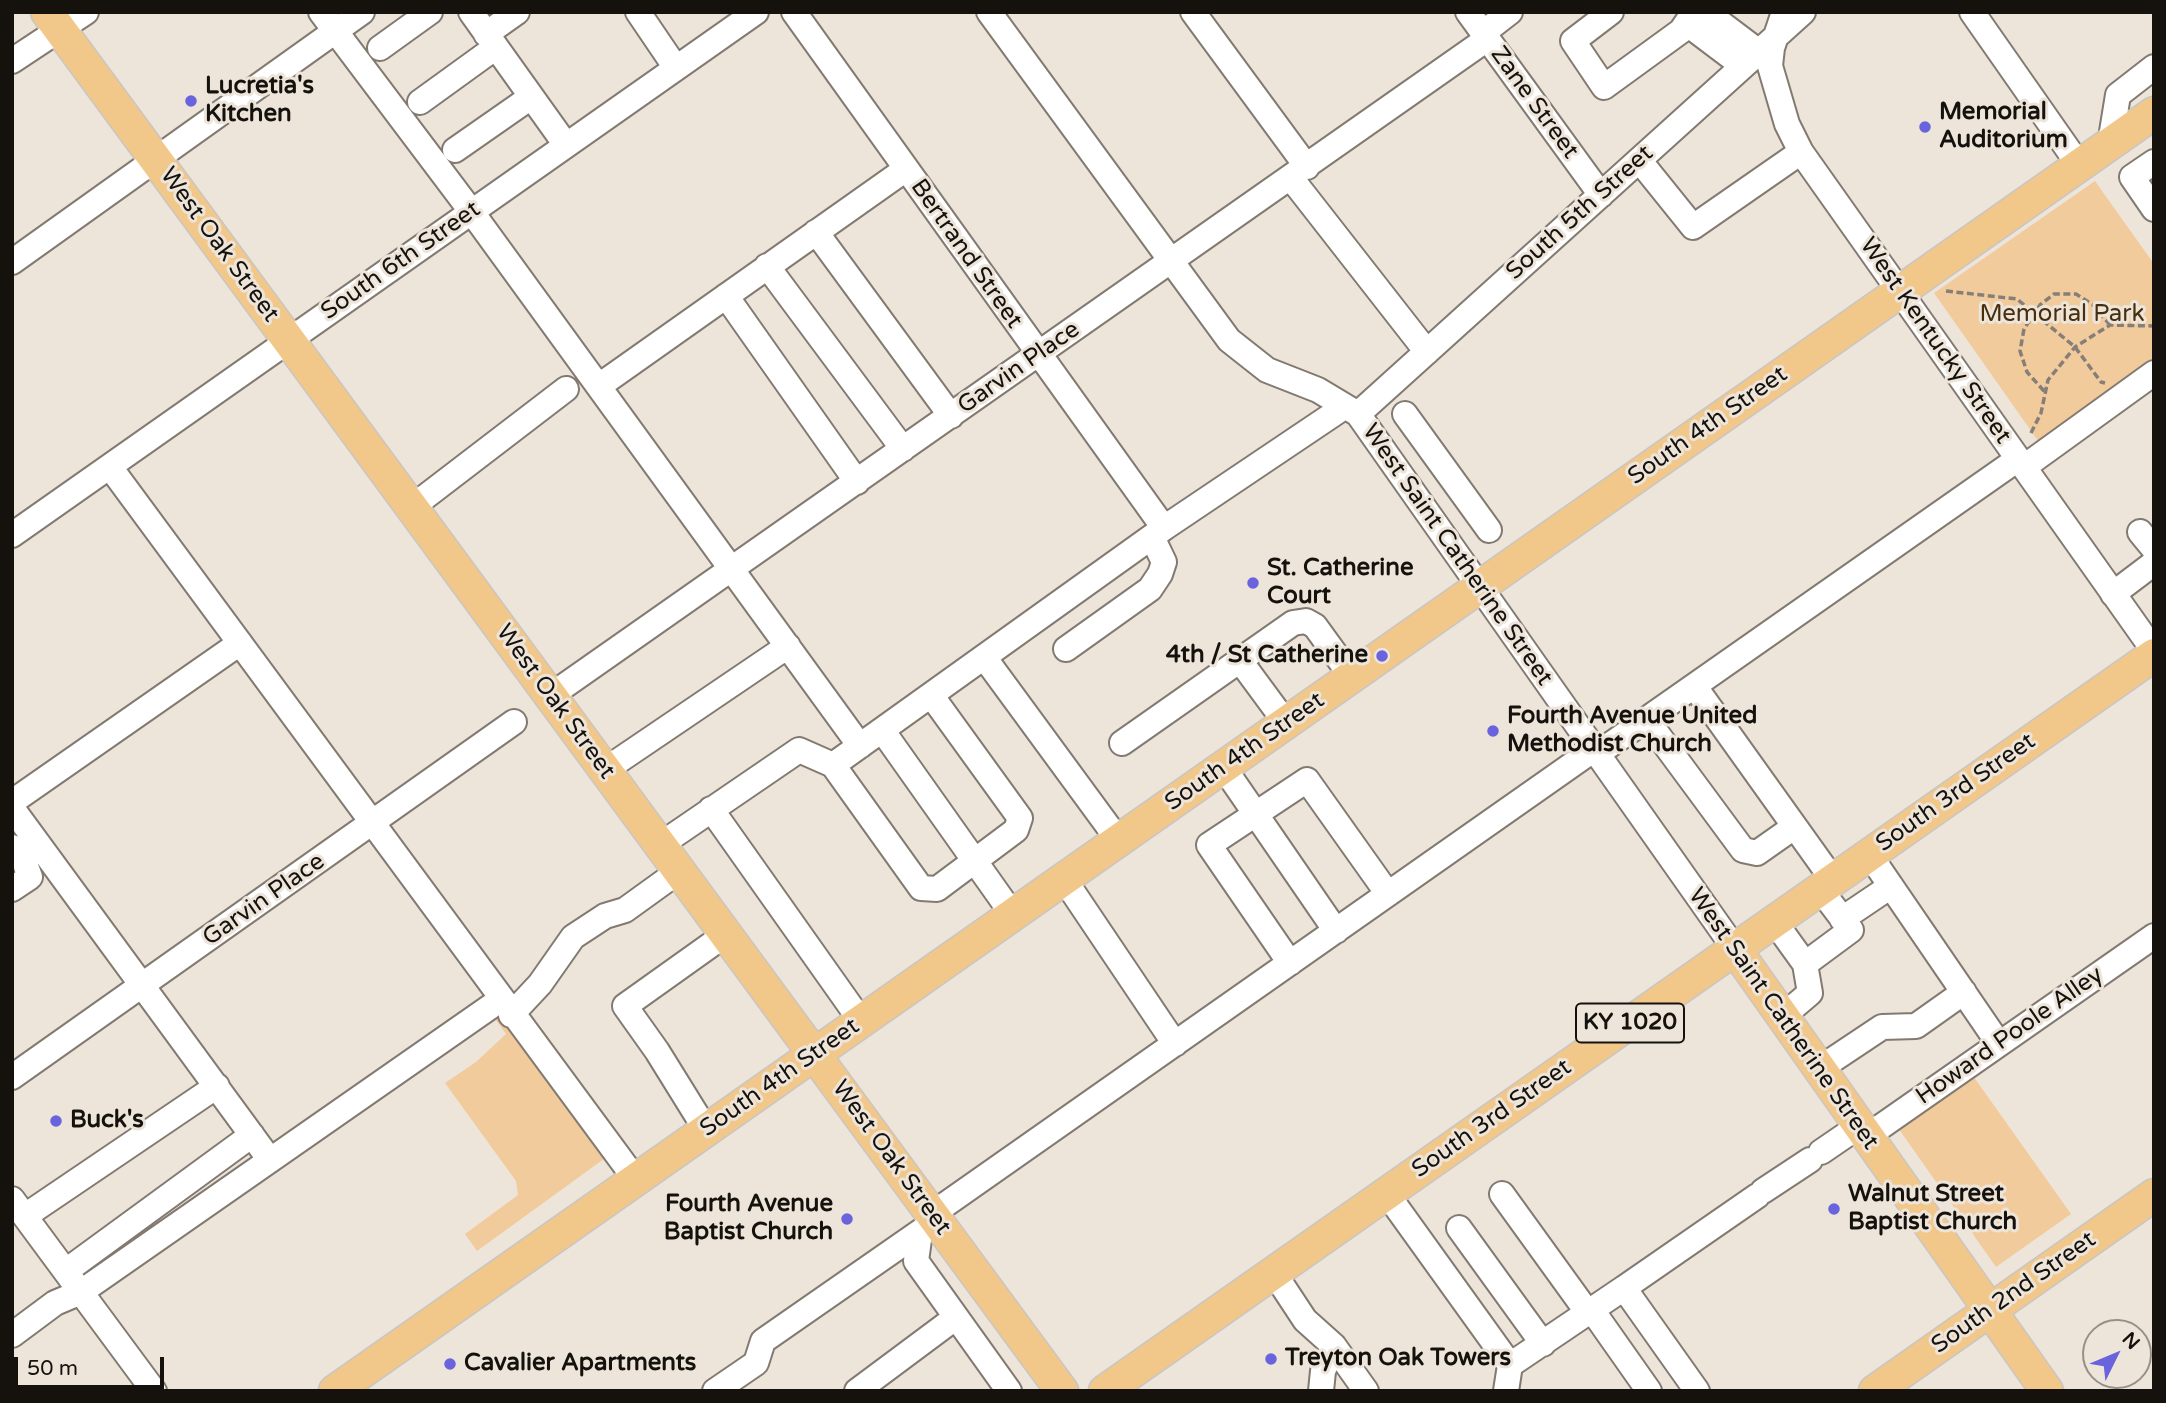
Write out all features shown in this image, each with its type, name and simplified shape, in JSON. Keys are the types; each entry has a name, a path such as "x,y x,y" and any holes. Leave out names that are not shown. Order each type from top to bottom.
{"main road":[{"name":"West Oak Street","path":"54,21 814,1054 929,1222 1062,1391"},
{"name":"South 4th Street","path":"335,1391 2154,113"},
{"name":"South 3rd Street","path":"1105,1391 2154,653"},
{"name":"West Saint Catherine Street","path":"1735,949 2047,1391"},
{"name":"South 2nd Street","path":"1875,1391 2154,1195"}],"street":[{"path":"12,61 54,21 86,12"},
{"path":"12,262 157,161 328,21 362,12"},
{"path":"380,48 430,12"},
{"path":"471,12 566,145"},
{"path":"420,102 491,41 517,12"},
{"path":"638,12 676,68"},
{"name":"South 6th Street","path":"12,535 756,12"},
{"name":"Bertrand Street","path":"794,12 1038,355 1158,533 1164,562 1150,589 1066,649"},
{"name":"West Saint Catherine Street","path":"989,12 1216,325 1240,352 1267,370 1318,390 1351,410 1735,949"},
{"path":"1194,12 1299,172 1427,352"},
{"name":"Zane Street","path":"1468,12 1601,195"},
{"name":"Garvin Place","path":"550,695 1299,172 1485,36 1510,12"},
{"path":"1611,12 1573,41 1604,87 1681,31 1698,13"},
{"name":"South 5th Street","path":"833,765 1158,533 1351,410 1427,352 1751,59 1781,23 1803,12"},
{"path":"1972,12 2079,165"},
{"path":"1698,13 1694,29 1751,59"},
{"path":"328,21 471,211 860,746"},
{"name":"West Kentucky Street","path":"1781,23 1772,48 1772,78 1787,124 1801,152 2154,653"},
{"path":"2109,144 2118,96 2154,67"},
{"path":"455,150 531,97"},
{"path":"1639,160 1693,227 1801,152"},
{"path":"2154,162 2132,177 2154,209"},
{"path":"599,386 906,169"},
{"path":"816,232 951,416"},
{"path":"767,267 903,449"},
{"path":"726,296 857,482"},
{"path":"715,1391 756,1363 763,1341 1175,1044 1595,752 1647,720 2154,373"},
{"path":"412,507 566,389"},
{"path":"1405,414 1485,525 1449,544"},
{"path":"1393,466 1426,443"},
{"path":"110,467 636,1180"},
{"path":"2113,594 2154,564"},
{"path":"1122,743 1293,623 1306,621 1315,626 1352,677"},
{"path":"12,802 240,643"},
{"path":"605,770 788,646"},
{"path":"984,657 1119,841"},
{"path":"1241,662 1286,723"},
{"path":"1695,687 1794,827 1827,885 1842,919 1851,930 1805,964"},
{"path":"660,845 799,750 833,765 921,888 929,891 937,889 1016,831 1020,818 931,695"},
{"path":"1647,720 1743,850 1757,853 1794,827"},
{"name":"Garvin Place","path":"12,1077 514,722"},
{"path":"882,730 1013,915"},
{"path":"1224,768 1336,931"},
{"path":"1290,963 1209,845 1307,780 1388,894"},
{"path":"12,808 270,1160"},
{"path":"711,809 861,1021"},
{"path":"12,847 24,861 30,877 12,889"},
{"path":"1869,854 1999,1044"},
{"path":"12,1335 55,1303 81,1292 270,1160 540,985 573,937 606,916 625,910 679,870"},
{"path":"1064,879 1175,1044"},
{"path":"1842,919 1891,886"},
{"path":"1774,921 1805,964 1811,993 1783,1016"},
{"path":"706,1130 657,1051 625,1006 726,934"},
{"name":"Howard Poole Alley","path":"1510,1366 1816,1156 1863,1131 1999,1044 2154,936"},
{"path":"1819,1069 1882,1027 1916,1026 1964,992"},
{"path":"154,1391 19,1208 217,1086"},
{"path":"66,1271 252,1135"},
{"path":"1387,1194 1510,1366 1506,1391"},
{"path":"1502,1194 1649,1391"},
{"path":"929,1222 916,1261 1009,1391"},
{"path":"1459,1228 1543,1344"},
{"path":"1273,1273 1306,1320 1334,1346 1366,1391"},
{"path":"1624,1288 1697,1391"},
{"path":"857,1391 955,1318"},
{"path":"1321,1391 1323,1371 1334,1346"}],"path":[{"path":"1941,291 1963,290 2017,299 2059,337 2075,347 2101,382 2116,385"},
{"path":"2043,391 2027,372 2020,351 2024,329 2034,312 2048,298 2065,293 2085,299 2109,325"},
{"path":"2030,434 2041,413 2043,391 2053,371 2075,347 2109,325 2154,327"}],"green space":[{"name":"Memorial Park","path":"2095,181 2154,264 2154,366 2041,445 1934,293"},
{"path":"500,1010 608,1156 477,1251 465,1234 518,1195 516,1181 445,1083 476,1062 506,1034 493,1016"},
{"path":"1971,1073 2071,1214 1996,1267 1896,1125"}],"place":[{"name":"Lucretia's Kitchen","path":"191,101"},
{"name":"Memorial Auditorium","path":"1925,127"},
{"name":"St. Catherine Court","path":"1253,583"},
{"name":"4th / St Catherine","path":"1382,656"},
{"name":"Fourth Avenue United Methodist Church","path":"1493,731"},
{"name":"Buck's","path":"56,1121"},
{"name":"Walnut Street Baptist Church","path":"1834,1209"},
{"name":"Fourth Avenue Baptist Church","path":"847,1219"},
{"name":"Treyton Oak Towers","path":"1271,1359"},
{"name":"Cavalier Apartments","path":"450,1364"}]}
